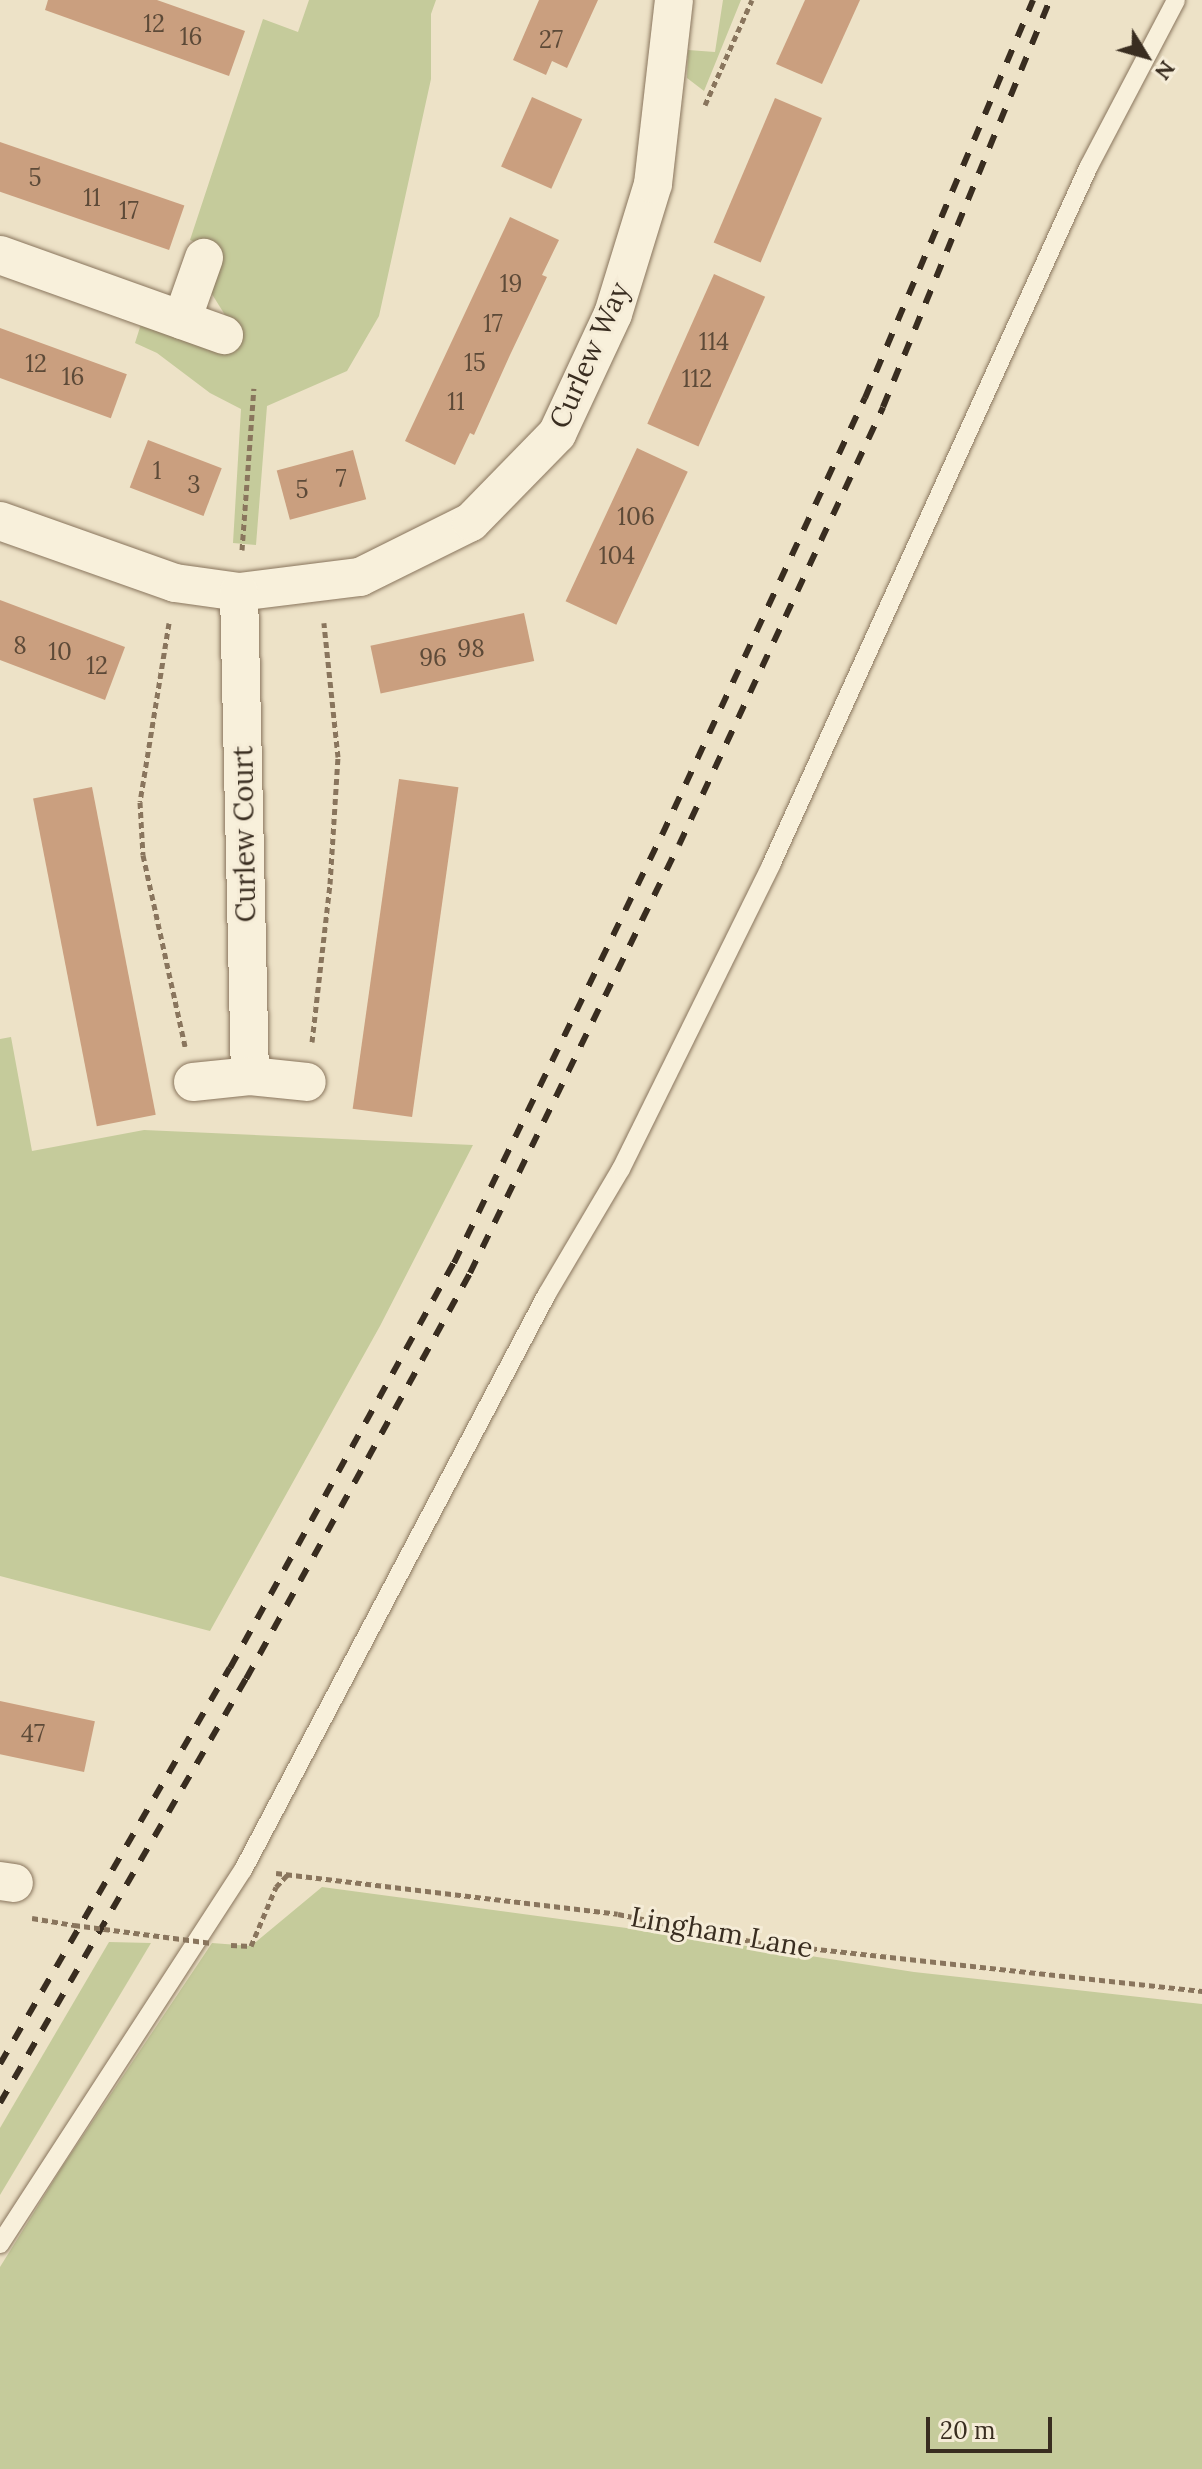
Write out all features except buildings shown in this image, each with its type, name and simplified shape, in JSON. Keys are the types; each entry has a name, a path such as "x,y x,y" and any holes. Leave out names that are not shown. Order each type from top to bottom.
{"street":[{"name":"Curlew Way","path":"0,521 175,583 239,592 360,577 471,522 557,434 613,314 653,184 674,0"},
{"path":"0,255 224,335"},
{"path":"182,320 204,258"},
{"name":"Curlew Court","path":"239,592 250,1076"},
{"path":"193,1082 250,1076 307,1082"}],"lane":[{"path":"0,2244 243,1870 547,1294 621,1169 771,865 1089,166 1176,0"}],"path":[{"path":"663,100 704,105 752,0"},
{"path":"239,592 254,388"},
{"path":"307,1082 330,884 338,757 320,582"},
{"path":"175,583 140,802 143,855 193,1082"},
{"name":"Lingham Lane","path":"243,1870 618,1914 761,1943 1202,1991"},
{"path":"251,1946 276,1887 289,1873"},
{"path":"11,1893 74,1925 212,1943"}],"green space":[{"path":"309,0 436,0 431,14 431,79 379,316 347,371 267,406 256,545 233,543 241,409 210,393 157,353 135,343 141,324 237,322 225,315 210,291 221,253 190,240 263,19 298,32"},
{"path":"723,0 741,0 704,91 687,78 688,50 715,52"},
{"path":"11,1037 32,1151 144,1130 473,1145 380,1326 210,1631 0,1576 0,1039"},
{"path":"322,1887 656,1932 914,1972 1202,2004 1202,2469 0,2469 0,2267 62,2167 212,1943 251,1946"},
{"path":"109,1942 151,1943 0,2195 0,2128"}],"railway":[{"path":"0,2064 230,1668 454,1263 662,835 865,398 1033,0"},
{"path":"0,2103 246,1679 470,1273 679,845 883,407 1050,0"}]}
